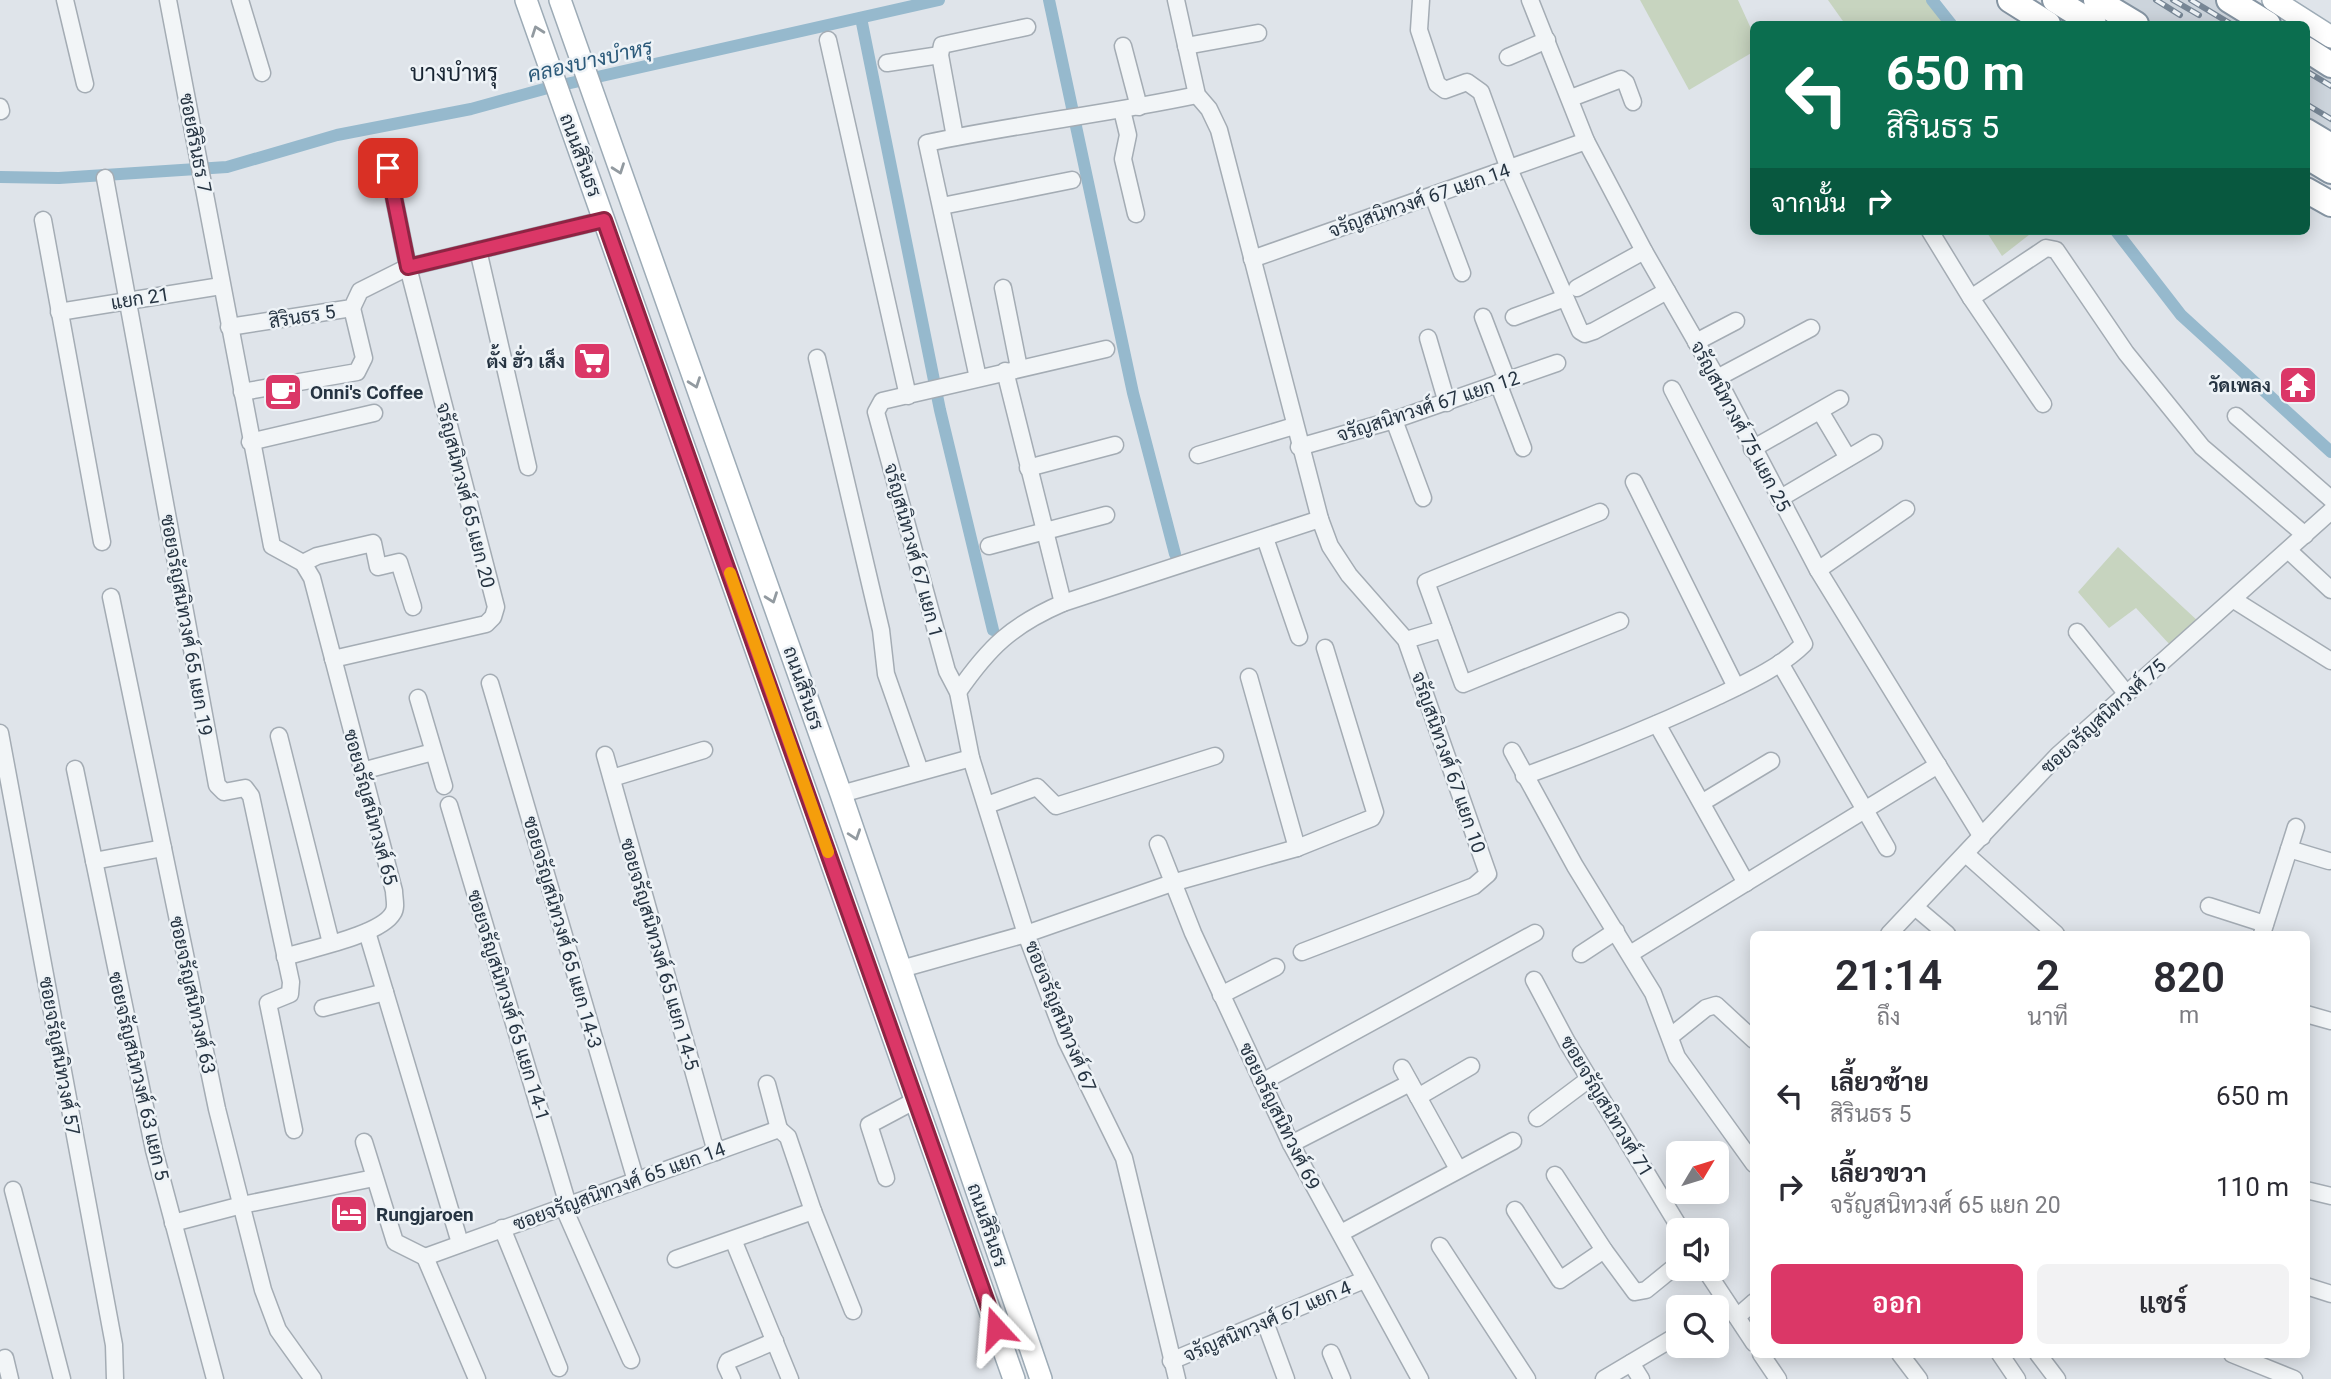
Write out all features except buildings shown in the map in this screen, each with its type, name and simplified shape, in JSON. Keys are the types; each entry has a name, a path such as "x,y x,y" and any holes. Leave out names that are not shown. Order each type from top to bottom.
{"highway":[{"path":"2010,0 2043,21"},
{"path":"2054,0 2088,21"},
{"path":"2096,0 2131,21"},
{"path":"2229,0 2263,21"},
{"path":"2310,52 2331,65"},
{"path":"2310,133 2331,146"},
{"path":"2310,161 2331,171"},
{"path":"2310,192 2331,204"}],"main road":[{"name":"ถนนสิรินธร","path":"526,0 1014,1379"},
{"name":"ถนนสิรินธร","path":"560,0 841,794 1041,1379"},
{"path":"2273,0 2306,21"},
{"path":"2310,24 2331,37"},
{"path":"2310,162 2331,177"},
{"path":"761,662 792,654"},
{"path":"769,685 799,677"}],"street":[{"path":"65,0 85,84"},
{"name":"ซอยสิรินธร 7","path":"168,0 200,155 222,286"},
{"path":"240,0 262,74"},
{"path":"978,378 927,143 1197,95 1175,0"},
{"path":"1421,0 1419,30 1437,83 1445,90 1467,82 1481,92 1509,169 1571,293 1580,331 1585,334 1667,291"},
{"name":"จรัญสนิทวงศ์ 75 แยก 25","path":"1530,0 1586,141 1644,251 1717,378 1818,570 1982,837"},
{"path":"954,137 940,55 942,45 1027,27"},
{"path":"1186,46 1258,33"},
{"path":"828,40 908,396 1106,349"},
{"path":"1508,57 1547,40"},
{"path":"1122,46 1130,109 1123,159 1136,214"},
{"path":"887,63 940,55"},
{"path":"1571,98 1620,79 1626,83 1633,102"},
{"name":"จรัญสนิทวงศ์ 67 แยก 10","path":"1197,95 1209,109 1219,130 1299,447 1330,546 1349,575 1406,640 1488,874 1474,886 1302,952"},
{"name":"จรัญสนิทวงศ์ 67 แยก 14","path":"1252,259 1586,141"},
{"name":"จรัญสนิทวงศ์ 65 แยก 20","path":"332,659 486,624 493,617 496,607 408,267 388,168"},
{"name":"ซอยจรัญสนิทวงศ์ 65 แยก 19","path":"105,178 217,785 224,792 245,788 251,796 285,957"},
{"path":"942,205 1072,180"},
{"path":"1433,196 1462,273"},
{"path":"43,220 102,542"},
{"name":"สิรินธร 5","path":"229,327 352,308 360,291 408,267 604,220"},
{"path":"1932,235 1971,298 2043,404"},
{"path":"1971,298 2046,248 2056,250 2126,353 2202,447 2305,535"},
{"path":"478,250 528,467"},
{"path":"1514,317 1571,293 1644,251"},
{"path":"222,286 272,546 303,563 317,556 373,543 378,567 399,562 413,607"},
{"name":"แยก 21","path":"59,312 222,286"},
{"path":"1003,288 1012,370 1028,468 1063,603"},
{"path":"242,392 357,372 364,358 352,308"},
{"path":"1483,317 1523,448"},
{"path":"1696,342 1736,321"},
{"path":"1717,378 1811,328"},
{"path":"1428,338 1447,403"},
{"path":"817,358 881,630 886,674 920,771"},
{"name":"จรัญสนิทวงศ์ 67 แยก 12","path":"1299,447 1394,421 1557,363"},
{"path":"1524,776 1657,724 1736,687 1780,663 1805,642 1672,388"},
{"name":"จรัญสนิทวงศ์ 67 แยก 1","path":"908,396 882,401 876,412 947,671 958,692"},
{"path":"1752,449 1840,399"},
{"path":"1820,411 1848,458"},
{"path":"250,442 374,414"},
{"path":"2236,416 2331,499"},
{"path":"1394,421 1423,498"},
{"path":"1198,455 1294,426"},
{"path":"1779,499 1874,443"},
{"path":"1028,468 1115,445"},
{"path":"1634,482 1736,687"},
{"path":"1818,570 1906,509"},
{"name":"ซอยจรัญสนิทวงศ์ 75","path":"1892,931 1967,855 2058,755 2331,511"},
{"path":"1600,512 1427,580 1464,684 1620,621"},
{"path":"989,546 1105,515"},
{"path":"958,692 984,654 1013,628 1063,603 1320,519"},
{"path":"1265,538 1299,637"},
{"path":"2288,550 2331,590"},
{"name":"ซอยจรัญสนิทวงศ์ 65","path":"303,563 312,578 395,906 386,921 367,932"},
{"name":"ซอยจรัญสนิทวงศ์ 63","path":"111,597 217,1109 263,1290 278,1329 313,1379"},
{"path":"2234,600 2331,661"},
{"path":"1406,640 1443,629"},
{"path":"2077,632 2126,693"},
{"path":"901,969 1026,934 1172,883 1297,848 1372,818 1374,812 1325,648"},
{"path":"1780,663 1886,848"},
{"path":"1249,677 1297,848"},
{"name":"ซอยจรัญสนิทวงศ์ 65 แยก 14-3","path":"490,683 636,1181"},
{"name":"ซอยจรัญสนิทวงศ์ 67","path":"958,692 971,758 1026,934 1066,1040 1124,1158 1177,1379"},
{"path":"418,698 444,786"},
{"path":"1657,724 1746,883"},
{"name":"ซอยจรัญสนิทวงศ์ 57","path":"0,733 114,1345 115,1379"},
{"path":"279,736 331,943"},
{"path":"612,778 704,750"},
{"path":"362,771 433,751"},
{"path":"1512,751 1524,776 1653,993 1677,1057 1750,1158"},
{"name":"ซอยจรัญสนิทวงศ์ 65 แยก 14-5","path":"605,755 716,1152"},
{"path":"987,805 1037,787 1051,804 1056,806 1215,756"},
{"path":"841,794 971,758"},
{"path":"1703,802 1770,761"},
{"path":"1630,954 1938,765"},
{"name":"ซอยจรัญสนิทวงศ์ 63 แยก 5","path":"75,769 173,1223 215,1379"},
{"name":"ซอยจรัญสนิทวงศ์ 65 แยก 14-1","path":"449,805 566,1205 631,1360"},
{"path":"2209,906 2264,929 2296,828"},
{"name":"ซอยจรัญสนิทวงศ์ 69","path":"1158,844 1221,995 1291,1144 1420,1379"},
{"path":"94,861 163,848"},
{"path":"2289,849 2329,861"},
{"path":"1967,855 2053,931"},
{"path":"1915,907 1943,931"},
{"path":"1581,954 1616,931"},
{"path":"294,1130 268,1007 271,999 285,996 292,989 285,957 367,932 460,1243 425,1257"},
{"path":"1262,1083 1535,933"},
{"path":"1221,995 1276,967"},
{"name":"ซอยจรัญสนิทวงศ์ 71","path":"1534,980 1589,1079 1674,1218"},
{"path":"323,1008 385,992"},
{"path":"1671,1036 1706,1008 1716,1005 1750,1036"},
{"path":"2310,1015 2331,1021"},
{"path":"1291,1144 1410,1083 1471,1066"},
{"path":"1537,1118 1589,1079"},
{"path":"1410,1083 1458,1169"},
{"path":"767,1084 779,1129 788,1137 813,1211 853,1311"},
{"path":"886,1178 869,1125 916,1100"},
{"name":"ซอยจรัญสนิทวงศ์ 65 แยก 14","path":"460,1243 779,1129"},
{"path":"1341,1233 1513,1141"},
{"path":"365,1142 395,1242 425,1257 477,1379"},
{"path":"1555,1175 1604,1250 1638,1293 1666,1273"},
{"path":"173,1223 242,1205 374,1178"},
{"path":"13,1190 62,1379"},
{"path":"2310,1191 2331,1196"},
{"path":"1515,1210 1560,1280 1604,1250"},
{"path":"676,1259 734,1242 813,1211"},
{"path":"502,1228 559,1368"},
{"path":"734,1242 790,1379"},
{"path":"1440,1246 1527,1379"},
{"name":"จรัญสนิทวงศ์ 67 แยก 4","path":"1171,1361 1364,1280"},
{"path":"2310,1287 2331,1294"},
{"path":"1737,1317 1750,1305"},
{"path":"1729,1312 1737,1317 1750,1337"},
{"path":"1265,1322 1286,1379"},
{"path":"732,1379 726,1366 728,1361 775,1341"},
{"path":"1604,1379 1666,1342"},
{"path":"1331,1353 1342,1379"},
{"path":"5,1358 10,1379"},
{"path":"1764,1358 1778,1379"},
{"path":"1903,1358 1919,1379"},
{"path":"2004,1358 2017,1379"},
{"path":"2041,1358 2057,1379"},
{"path":"2242,1358 2294,1379"},
{"path":"1631,1363 1641,1379"}],"shaded area":[{"path":"2071,0 2223,0 2258,21 2105,21"},
{"path":"2310,53 2331,66 2331,160 2310,147"}],"green space":[{"path":"1640,0 1738,0 1750,26 1750,54 1689,90"},
{"path":"1828,0 1928,0 1946,21 1843,21"},
{"path":"1989,235 2029,235 2002,256"},
{"path":"2118,547 2199,622 2171,646 2136,608 2109,628 2078,592"}],"waterway":[{"name":"คลองบางบำหรุ","path":"0,177 59,178 227,167 337,135 471,109 544,89 939,0"},
{"path":"1049,0 1133,393 1175,554"},
{"path":"1932,0 1949,21"},
{"path":"861,18 940,410 993,630"},
{"path":"2119,235 2181,315 2331,452"}],"railway":[{"path":"2156,0 2180,15"},
{"path":"2173,0 2199,15"},
{"path":"2191,0 2226,21"},
{"path":"2310,73 2331,86"},
{"path":"2310,106 2331,119"}],"slow traffic":[{"path":"730,573 828,852"}],"place":[{"name":"ตั้ง ฮั่ว เส็ง","path":"592,361"},
{"name":"วัดเพลง","path":"2298,385"},
{"name":"Onni's Coffee","path":"283,392"},
{"name":"Rungjaroen","path":"349,1214"}],"district":[{"name":"บางบำหรุ","path":"454,73"}],"route":[{"path":"388,168 408,267 604,220 996,1328"}]}
